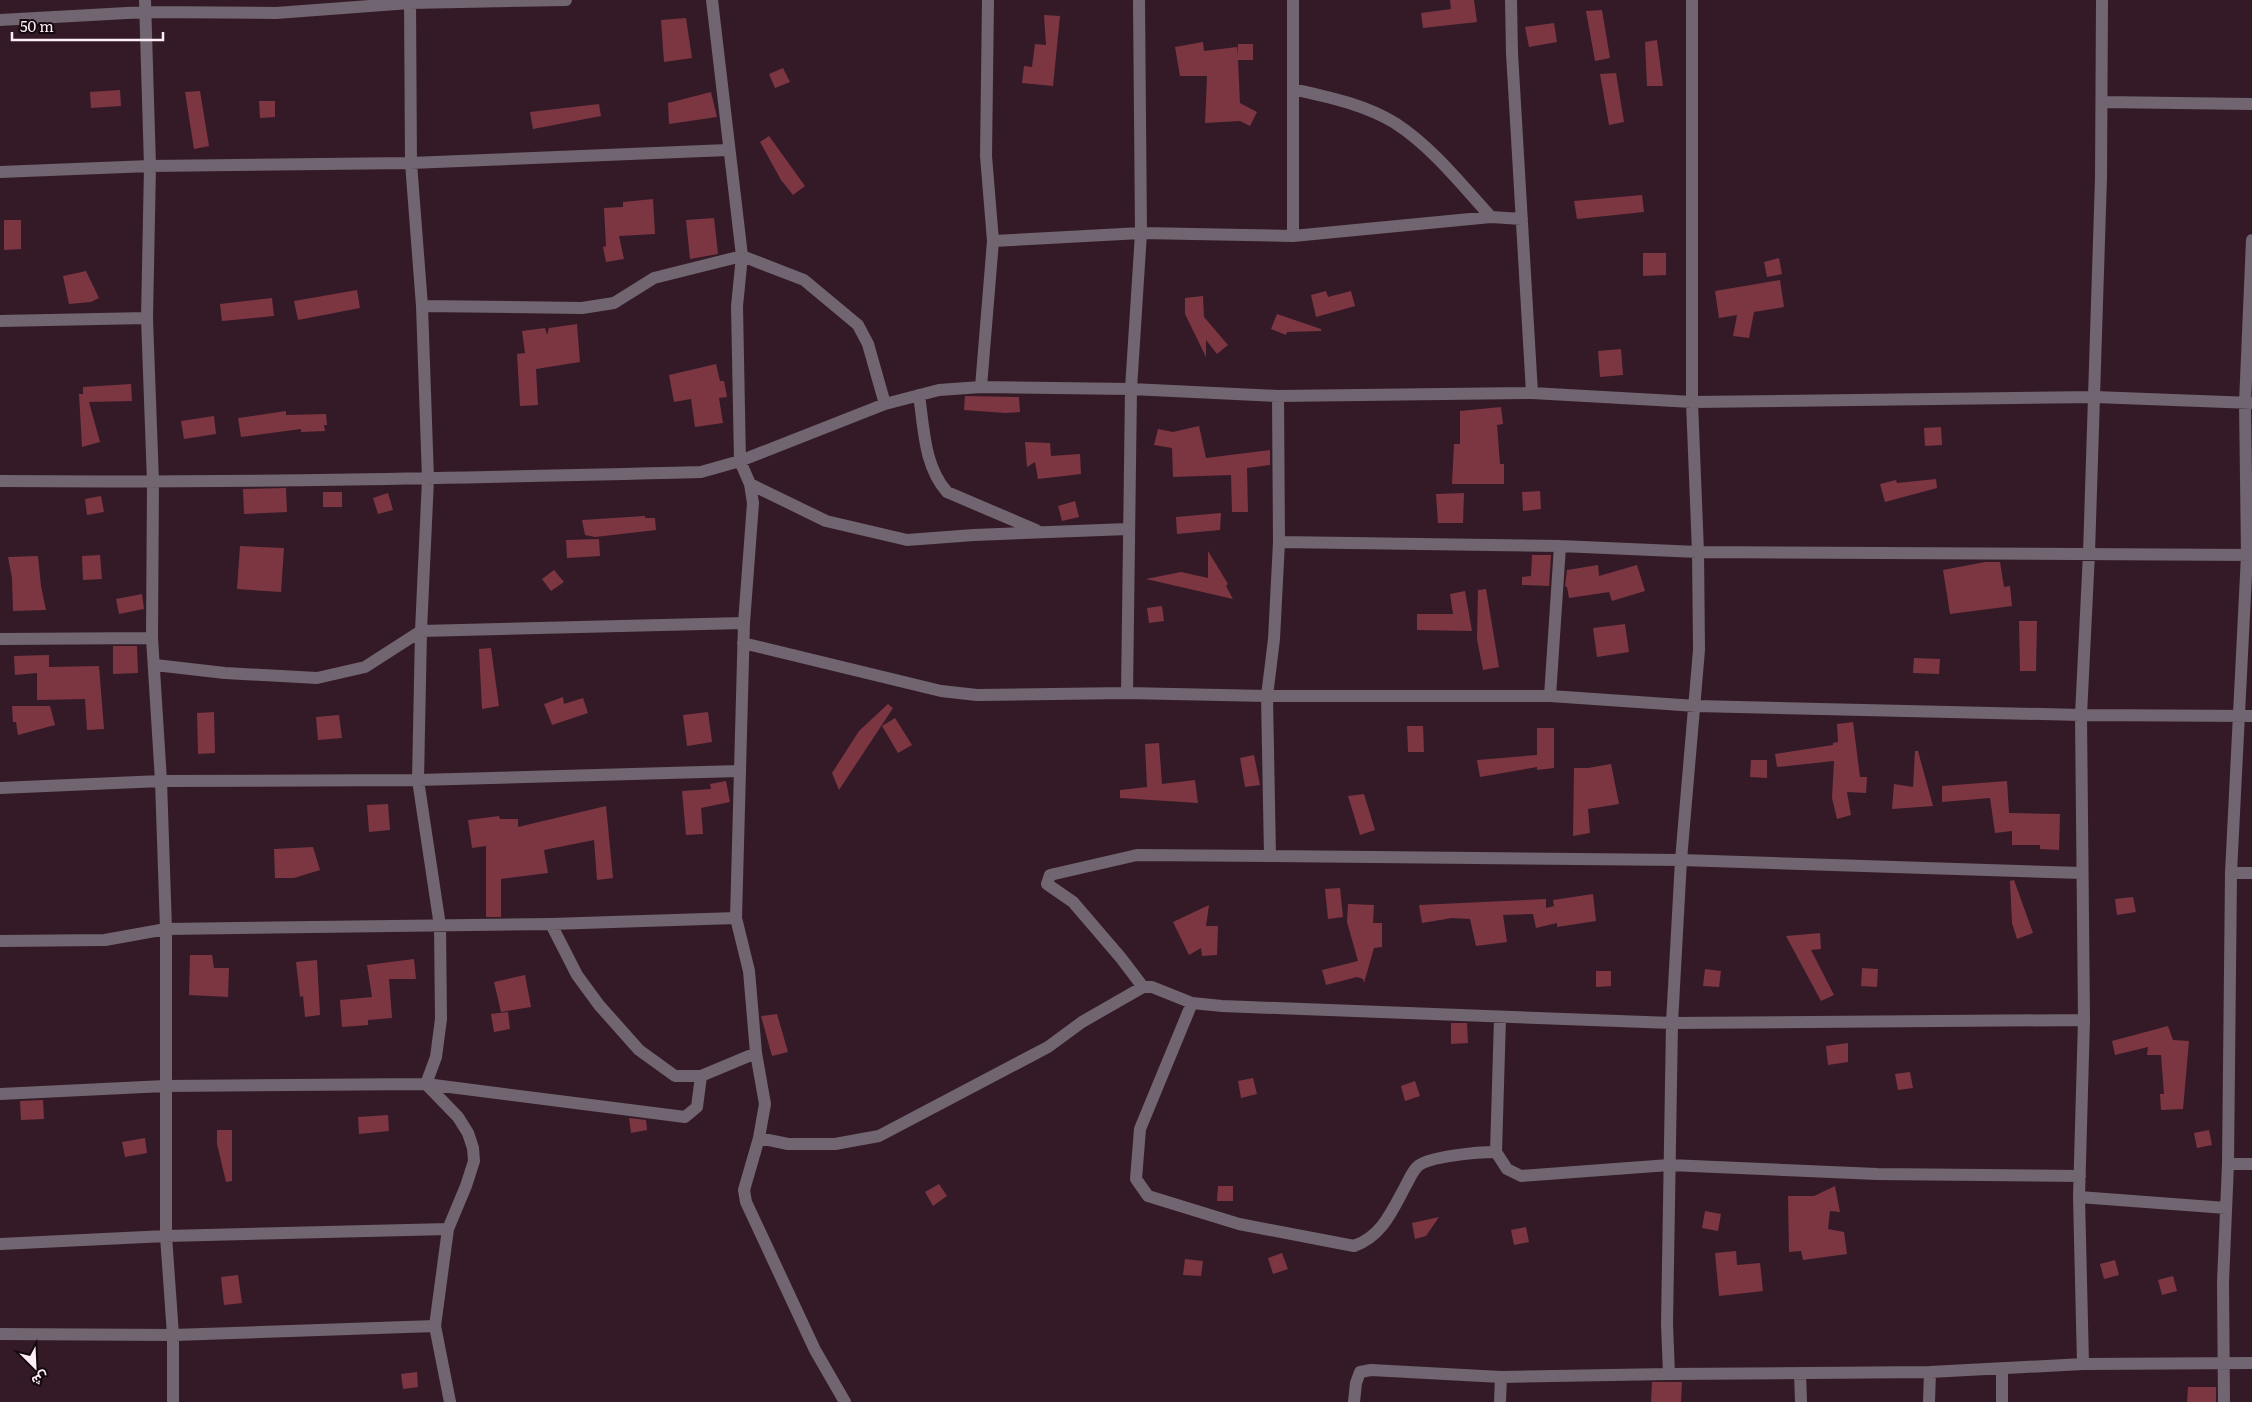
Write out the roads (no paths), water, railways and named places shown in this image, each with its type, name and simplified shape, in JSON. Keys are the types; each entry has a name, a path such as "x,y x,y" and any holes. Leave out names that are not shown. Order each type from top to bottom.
{"street":[{"path":"0,20 145,6 276,13 410,2 566,0"},
{"path":"712,0 728,150 742,256 738,306 740,461 750,484 753,503 744,623 736,918 749,971 756,1053 765,1104 759,1138 744,1190 746,1202 815,1350 845,1402"},
{"path":"981,387 993,241 986,156 988,0"},
{"path":"1128,693 1128,528 1131,389 1141,233 1139,0"},
{"path":"1293,0 1293,236"},
{"path":"1511,0 1532,394"},
{"path":"1669,1374 1667,1324 1672,1023 1682,860 1696,706 1699,650 1698,552 1692,402 1692,0"},
{"path":"2083,1364 2078,1197 2084,1020 2081,715 2095,397 2102,102 2102,0"},
{"path":"410,2 411,163 422,306 428,479 421,631 418,780 440,926 441,1019 436,1057 426,1084"},
{"path":"145,6 150,166 147,318 153,482 152,638 161,781 166,929 166,1236 173,1335 173,1402"},
{"path":"1293,89 1344,100 1394,123 1432,153 1491,217"},
{"path":"2102,102 2252,104"},
{"path":"0,172 150,166 411,163 728,150"},
{"path":"993,241 1141,233 1293,236 1491,217 1522,219"},
{"path":"2224,1402 2223,1282 2228,1164 2231,873 2246,716 2249,555 2248,403 2252,240"},
{"path":"422,306 582,308 614,302 654,278 742,256 804,280 858,325 868,344 885,404"},
{"path":"0,321 147,318"},
{"path":"0,481 153,482 428,479 701,472 740,461 885,404 939,390 981,387 1131,389 1278,396 1532,394 1692,402 2095,397 2248,403"},
{"path":"919,396 930,468 942,487 947,492 1041,532"},
{"path":"1270,856 1267,696 1274,639 1279,542 1278,396"},
{"path":"750,484 826,521 908,540 1128,528"},
{"path":"1279,542 1560,546 1698,552 2249,555"},
{"path":"1550,696 1560,546"},
{"path":"155,665 225,673 317,678 366,668 421,631 744,623"},
{"path":"0,639 152,638"},
{"path":"744,643 941,691 977,695 1128,693 1267,696 1550,696 1696,706 2081,715 2246,716"},
{"path":"0,788 161,781 418,780 739,771"},
{"path":"1143,987 1122,958 1073,902 1047,884 1050,875 1137,855 1682,860 2082,874"},
{"path":"2231,873 2252,873"},
{"path":"0,941 105,940 166,929 551,924 736,918"},
{"path":"551,924 577,975 599,1004 639,1050 676,1076 701,1076 756,1053"},
{"path":"759,1138 788,1144 835,1144 880,1136 1048,1048 1082,1022 1143,987 1152,987 1192,1003 1500,1018 1672,1023 2084,1020"},
{"path":"1192,1003 1140,1129 1136,1179 1148,1196 1238,1224 1354,1246 1368,1241 1380,1230 1411,1176 1422,1163 1471,1152 1496,1152"},
{"path":"1500,1018 1496,1152 1507,1169 1520,1176 1669,1165 1877,1174 2080,1176"},
{"path":"0,1094 165,1086 426,1084 685,1117 697,1106 701,1076"},
{"path":"426,1084 458,1117 468,1133 473,1148 474,1161 448,1230 434,1326 450,1402"},
{"path":"2228,1164 2252,1164"},
{"path":"2078,1197 2226,1208"},
{"path":"0,1244 166,1236 448,1230"},
{"path":"0,1334 173,1335 434,1326"},
{"path":"1354,1402 1356,1383 1360,1372 1371,1370 1501,1377 1930,1372 2083,1364 2252,1363"},
{"path":"2002,1369 2002,1402"},
{"path":"1928,1402 1930,1372"},
{"path":"1800,1374 1801,1402"},
{"path":"1500,1402 1501,1377"}]}
